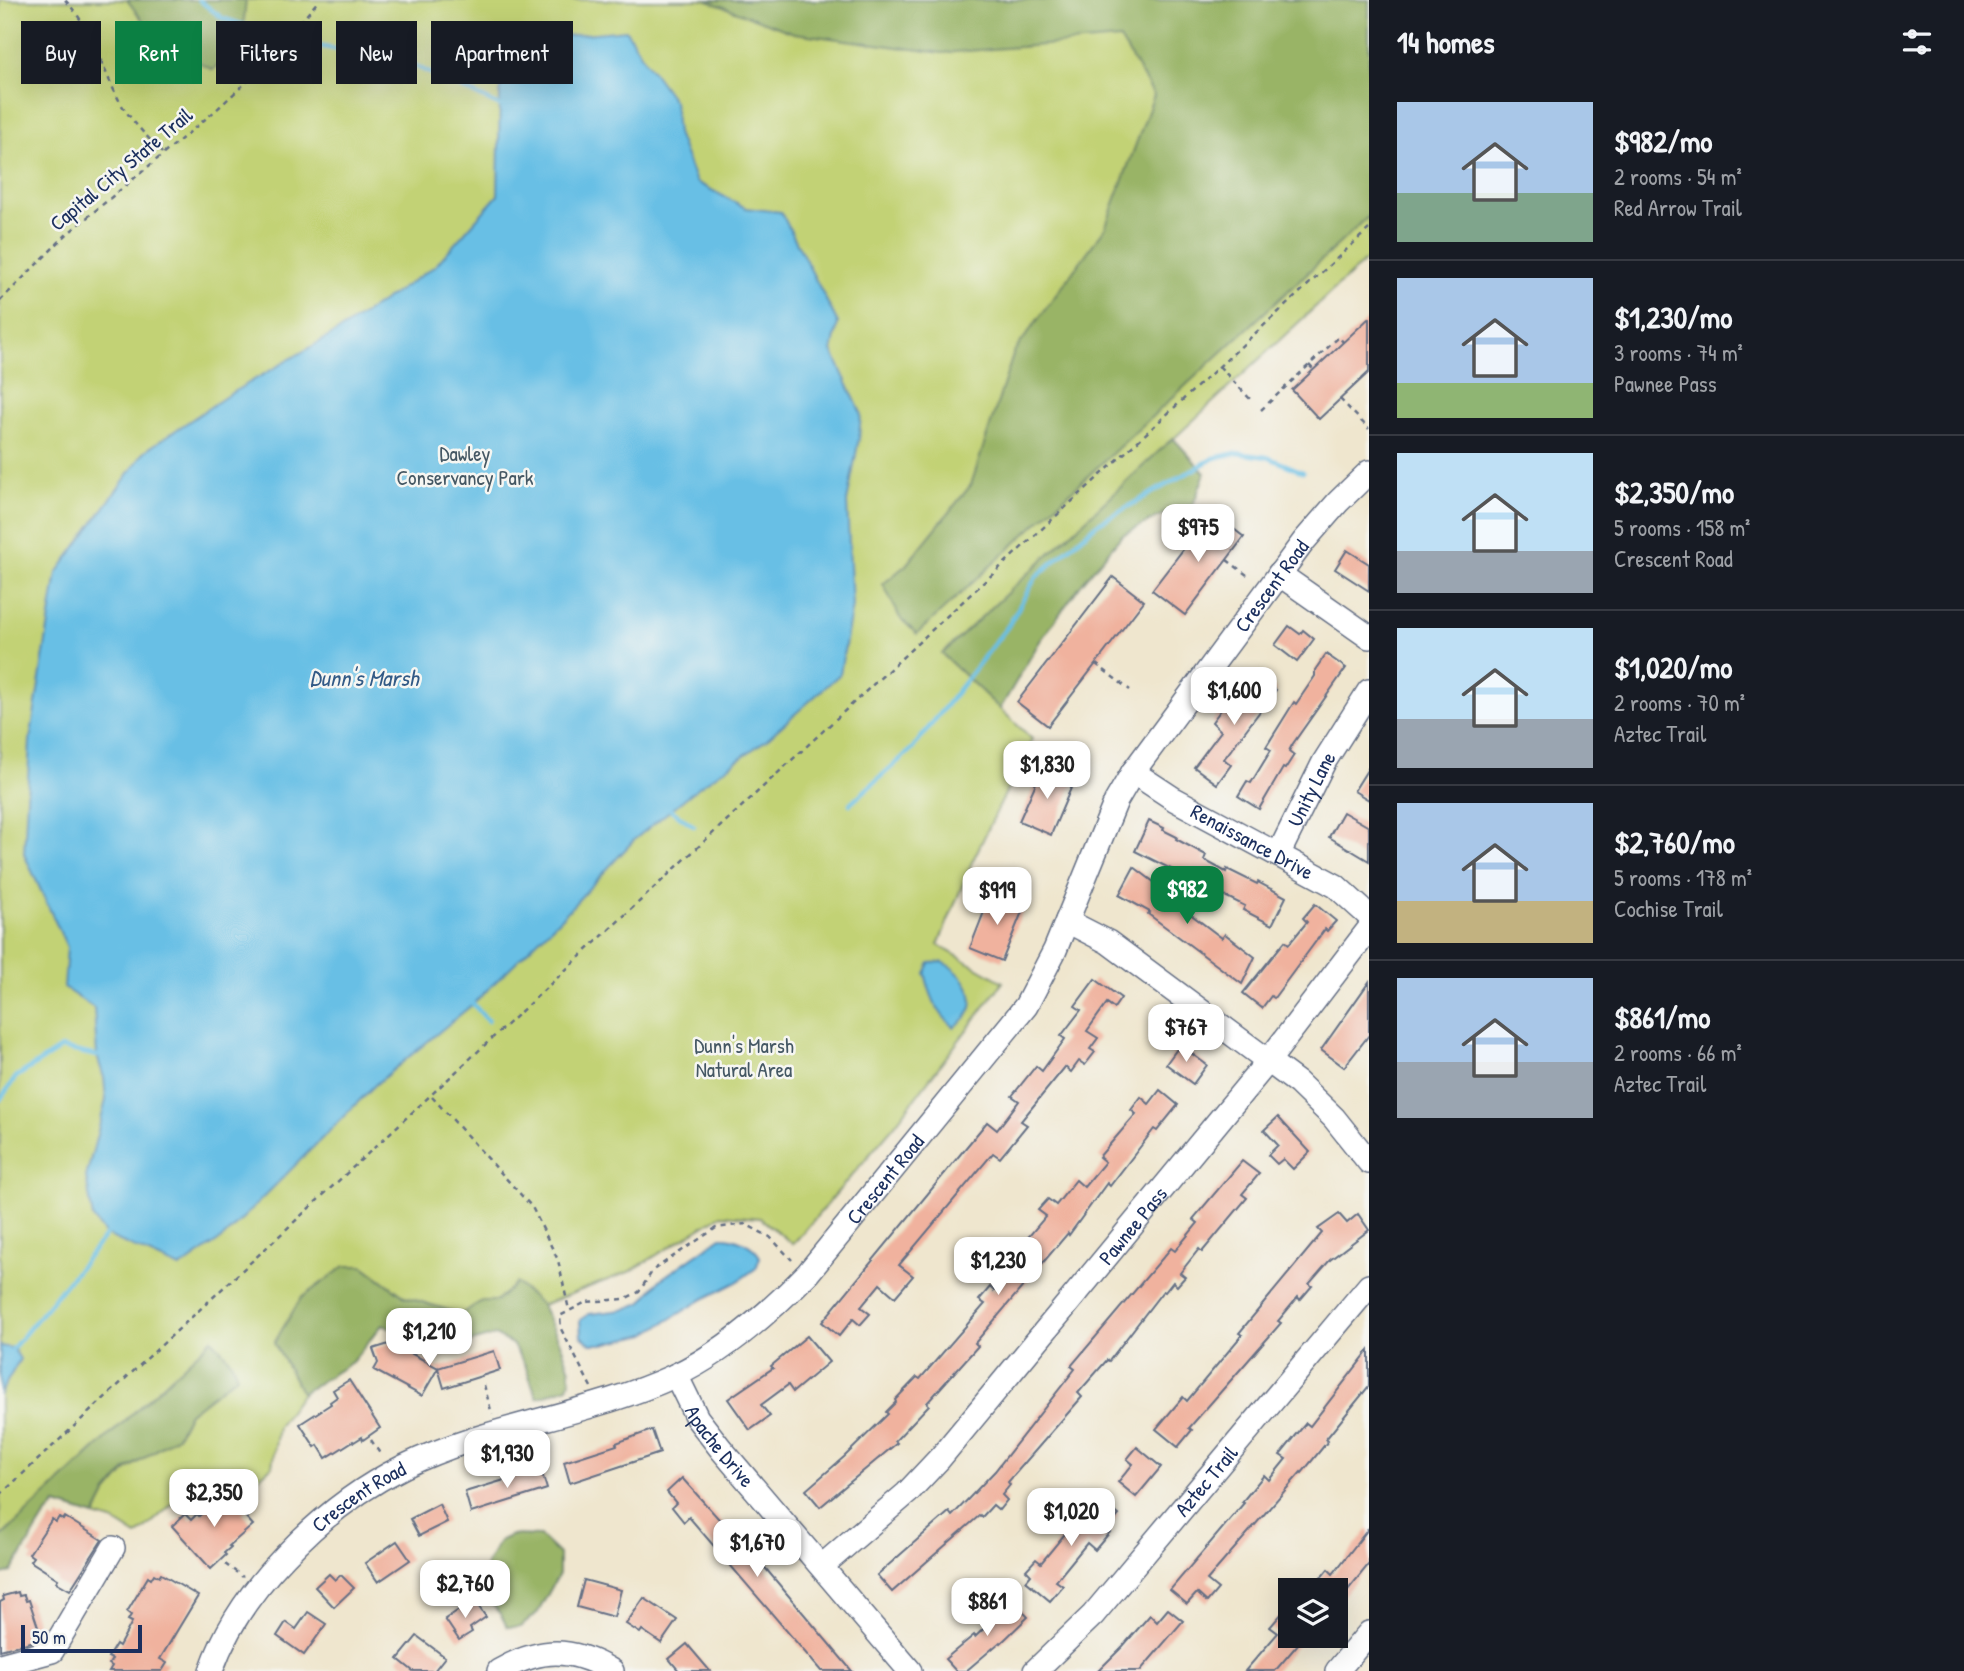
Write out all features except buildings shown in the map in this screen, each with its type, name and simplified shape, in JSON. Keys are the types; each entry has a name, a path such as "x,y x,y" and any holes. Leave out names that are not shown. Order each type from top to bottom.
{"street":[{"name":"Crescent Road","path":"211,1671 229,1628 256,1588 300,1540 355,1495 405,1466 449,1448 596,1404 676,1375 739,1335 808,1273 1026,1006 1067,921 1116,800 1133,772 1273,582 1338,502 1369,472"},
{"path":"1273,582 1369,637"},
{"name":"Unity Lane","path":"1278,855 1324,762 1369,691"},
{"name":"Renaissance Drive","path":"1133,772 1174,799 1336,886 1369,916"},
{"path":"1067,921 1108,942 1298,1083 1334,1118 1369,1162"},
{"name":"Pawnee Pass","path":"822,1566 907,1493 940,1458 1269,1060 1369,929"},
{"name":"Aztec Trail","path":"1035,1671 1093,1615 1369,1286"},
{"name":"Apache Drive","path":"676,1375 698,1418 721,1449 910,1671"},
{"path":"0,1665 51,1651 113,1548"},
{"path":"1337,1671 1369,1633"},
{"path":"499,1671 516,1661 542,1654 566,1652 592,1658 612,1671"}],"path":[{"path":"65,0 73,8 93,44 127,114 163,154"},
{"name":"Capital City State Trail","path":"0,301 66,235 215,111 264,66 319,0"},
{"path":"0,1495 1369,229"},
{"path":"1261,410 1339,337 1343,342"},
{"path":"1309,365 1314,370"},
{"path":"1219,366 1252,401"},
{"path":"1340,399 1369,429"},
{"path":"1227,560 1273,582"},
{"path":"1096,664 1130,690"},
{"path":"430,1096 532,1207 558,1260 569,1310"},
{"path":"596,1404 590,1384 561,1329 560,1316 569,1310 586,1302 624,1300 639,1292 653,1270 716,1228 745,1224 770,1237 808,1273"},
{"path":"484,1385 492,1414"}],"green space":[{"name":"Dawley Conservancy Park","path":"0,0 1369,0 1369,257 942,654 1032,739 972,862 938,945 1003,982 894,1126 793,1244 760,1218 721,1215 631,1271 542,1305 516,1283 497,1301 482,1301 461,1314 405,1297 363,1266 274,1343 302,1393 278,1427 272,1466 254,1482 212,1468 137,1536 115,1522 95,1516 106,1494 127,1470 177,1436 189,1413 236,1376 212,1339 0,1538"},
{"path":"127,0 246,0 244,21 216,21 216,67 213,70 202,64 202,21 143,21"},
{"path":"705,0 1369,0 1369,216 917,634 900,618 883,584 906,565 971,485 1014,352 1105,228 1154,95 1120,39 942,53 794,33"},
{"path":"1173,438 1205,473 1193,505 1168,512 1122,535 1082,583 1040,641 1000,709 942,654"},
{"path":"345,1266 363,1266 405,1297 461,1314 482,1301 497,1301 516,1283 542,1305 570,1370 568,1387 537,1398 525,1365 512,1344 495,1335 441,1351 415,1336 382,1325 352,1362 302,1393 274,1343 301,1298"},
{"path":"212,1339 231,1361 237,1376 189,1413 177,1436 126,1470 106,1494 95,1516 56,1504 44,1518 11,1572 0,1574 0,1538"},
{"path":"512,1535 540,1536 559,1554 559,1574 538,1612 521,1627 507,1627 487,1598 486,1565 499,1541"}],"water":[{"name":"Dunn's Marsh","path":"626,30 674,101 677,133 696,182 746,208 781,212 838,323 832,351 861,413 847,502 852,606 840,674 766,740 699,787 635,839 567,912 473,1004 375,1085 224,1237 180,1268 106,1235 93,1218 86,1177 106,1100 104,1078 97,1056 94,1008 64,988 67,947 24,854 30,740 57,573 145,451 228,395 340,330 435,266 498,195 502,84 573,84 573,35"},
{"path":"943,962 961,976 971,993 970,1011 954,1027 935,1003 925,973 930,963"},
{"path":"721,1237 737,1240 753,1249 760,1257 756,1268 737,1282 703,1299 646,1334 603,1344 591,1344 581,1336 580,1320 589,1314 623,1310 641,1303 660,1280"},
{"path":"0,1346 13,1348 20,1359 0,1394"}],"waterway":[{"path":"199,0 222,18 231,21"},
{"path":"322,47 413,65 500,106"},
{"path":"850,804 913,748 1008,626 1036,577 1097,524 1214,458 1236,453 1267,457 1303,472"},
{"path":"671,810 694,826"},
{"path":"473,1004 488,1021"},
{"path":"0,1100 16,1077 61,1048 97,1056"},
{"path":"13,1348 106,1235"}],"park label":[{"name":"Dunn's Marsh Natural Area","path":"744,1057"}]}
